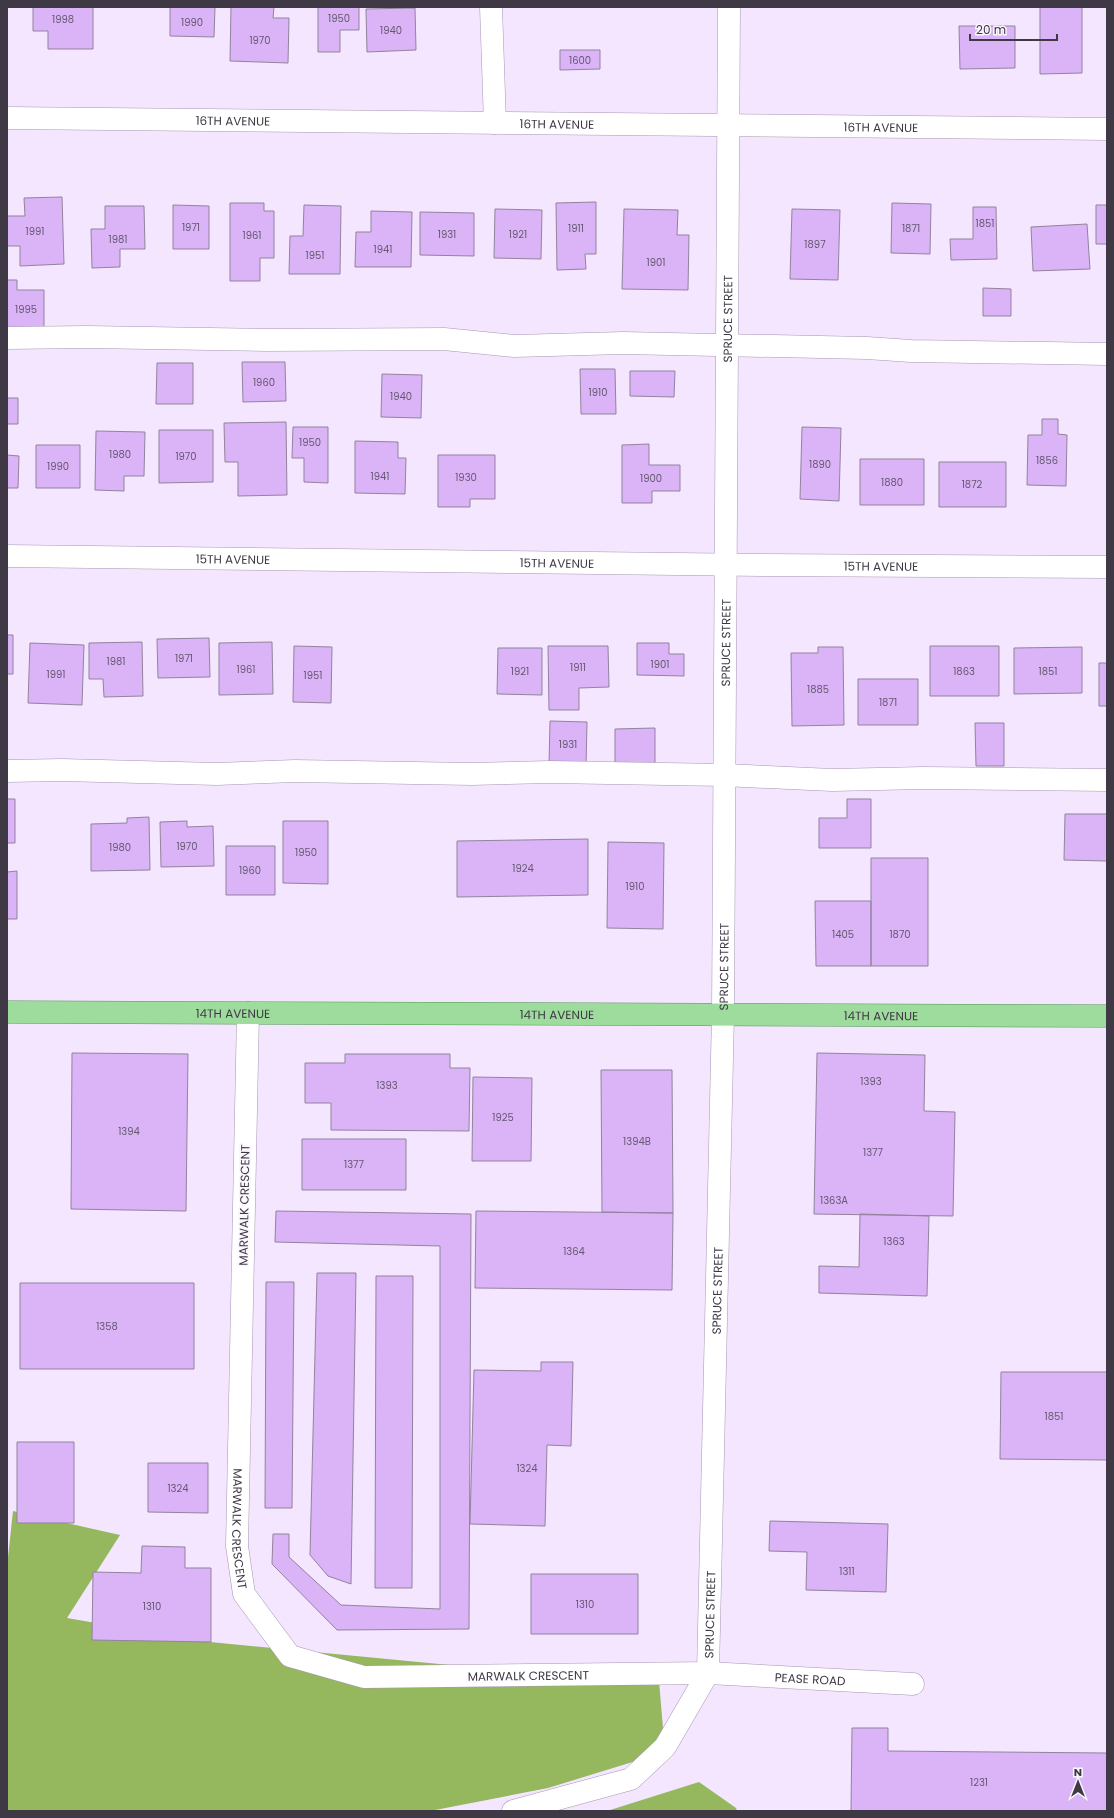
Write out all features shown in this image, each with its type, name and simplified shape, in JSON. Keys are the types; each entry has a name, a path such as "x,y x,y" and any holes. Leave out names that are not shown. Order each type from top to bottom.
{"main road":[{"name":"14TH AVENUE","path":"7,1012 1107,1016"}],"street":[{"path":"491,7 494,123"},
{"name":"SPRUCE STREET","path":"513,1811 630,1779 666,1747 708,1673 723,1014 724,565 729,7"},
{"name":"16TH AVENUE","path":"7,118 1107,130"},
{"path":"7,338 87,337 266,340 444,339 514,346 623,343 726,344 911,351 1107,354"},
{"name":"15TH AVENUE","path":"7,556 724,565 1107,567"},
{"path":"7,772 62,770 217,774 295,771 472,774 550,772 724,775 832,780 924,778 1107,780"},
{"name":"MARWALK CRESCENT","path":"248,1013 237,1546 244,1594 290,1656 364,1677 708,1673"},
{"name":"PEASE ROAD","path":"708,1673 913,1684"}],"green space":[{"path":"13,1511 120,1535 67,1618 200,1641 481,1668 659,1681 665,1752 548,1788 430,1811 7,1811 7,1567"},
{"path":"699,1782 736,1808 737,1811 607,1811"}],"building":[{"path":"33,7 93,7 93,49 48,49 48,31 33,31"},
{"path":"170,7 215,7 214,37 170,36"},
{"path":"231,7 274,7 273,18 289,18 288,63 230,61"},
{"path":"318,7 359,7 359,30 340,30 340,52 318,52"},
{"path":"1040,7 1082,7 1082,73 1040,74"},
{"path":"415,8 416,50 367,52 366,9"},
{"path":"959,26 1015,26 1015,68 960,69"},
{"path":"560,50 600,50 600,69 560,70"},
{"path":"62,197 64,264 20,266 20,246 7,246 7,216 25,216 24,198"},
{"path":"596,202 596,254 585,254 586,269 557,270 556,203"},
{"path":"230,203 264,203 264,211 274,211 274,258 260,258 260,281 230,281"},
{"path":"892,203 931,204 930,254 891,253"},
{"path":"173,205 209,206 209,249 173,249"},
{"path":"304,205 341,206 340,274 289,274 290,236 303,236"},
{"path":"1096,205 1107,205 1107,244 1096,244"},
{"path":"105,206 144,206 145,249 120,249 120,267 92,268 91,229 105,229"},
{"path":"973,207 996,207 997,259 951,260 950,239 973,239"},
{"path":"495,209 542,210 541,259 494,258"},
{"path":"624,209 678,210 677,235 689,235 688,290 622,289"},
{"path":"792,209 840,210 838,280 790,279"},
{"path":"371,211 412,212 411,267 355,267 356,232 371,232"},
{"path":"420,212 474,213 474,256 420,255"},
{"path":"1087,224 1090,269 1033,271 1031,227"},
{"path":"7,280 17,280 17,290 44,290 44,328 7,328"},
{"path":"983,288 1011,289 1011,316 983,316"},
{"path":"242,362 285,362 286,401 243,402"},
{"path":"157,363 193,363 193,404 156,404"},
{"path":"580,369 615,369 616,414 581,414"},
{"path":"630,371 675,371 674,397 630,396"},
{"path":"382,374 422,375 421,418 381,417"},
{"path":"7,398 18,398 18,424 7,424"},
{"path":"1042,419 1058,419 1058,434 1067,435 1066,486 1027,485 1028,435 1042,435"},
{"path":"286,422 287,495 238,496 238,462 225,462 224,423"},
{"path":"293,427 328,427 328,483 304,482 304,458 292,458"},
{"path":"802,427 841,428 839,501 800,499"},
{"path":"159,430 213,430 213,482 159,483"},
{"path":"96,431 145,432 144,476 124,476 124,491 95,490"},
{"path":"355,441 398,442 398,458 406,458 405,494 355,493"},
{"path":"649,444 649,465 680,465 680,491 652,491 652,503 622,503 622,445"},
{"path":"36,445 80,445 80,488 36,488"},
{"path":"7,455 19,456 18,488 7,488"},
{"path":"438,455 495,455 495,499 470,499 470,507 438,507"},
{"path":"860,459 924,459 924,505 860,505"},
{"path":"939,462 1006,462 1006,507 939,507"},
{"path":"7,635 13,635 13,674 7,674"},
{"path":"209,638 210,677 158,678 157,639"},
{"path":"142,642 143,696 104,697 103,679 89,679 89,643"},
{"path":"272,642 273,694 219,695 219,643"},
{"path":"30,643 84,645 82,705 28,703"},
{"path":"637,643 669,643 669,654 684,654 684,676 637,675"},
{"path":"294,646 332,647 331,703 293,702"},
{"path":"548,646 608,646 609,687 579,688 579,710 549,710"},
{"path":"930,646 999,646 999,696 930,696"},
{"path":"818,647 843,647 844,725 792,726 791,653 818,653"},
{"path":"1082,647 1082,693 1014,694 1014,648"},
{"path":"498,648 542,648 542,695 497,694"},
{"path":"1099,663 1107,663 1107,706 1099,706"},
{"path":"858,679 918,679 918,725 858,725"},
{"path":"550,721 587,722 586,767 549,766"},
{"path":"975,723 1004,723 1004,766 976,766"},
{"path":"655,728 655,767 615,767 615,729"},
{"path":"7,799 15,799 15,843 7,843"},
{"path":"847,799 871,799 871,848 819,848 819,818 847,818"},
{"path":"1065,814 1107,814 1107,861 1064,860"},
{"path":"149,817 150,870 91,871 91,824 127,823 127,818"},
{"path":"187,821 187,827 213,826 214,866 161,867 160,822"},
{"path":"283,821 328,821 328,884 283,883"},
{"path":"588,839 588,895 457,897 457,841"},
{"path":"608,842 664,843 663,929 607,928"},
{"path":"226,846 275,846 275,895 226,895"},
{"path":"871,858 928,858 928,966 871,966"},
{"path":"17,871 17,919 7,919 7,872"},
{"path":"815,901 871,901 871,966 816,966"},
{"path":"72,1053 188,1054 186,1211 71,1209"},
{"path":"817,1053 925,1055 924,1111 955,1112 953,1216 814,1214"},
{"path":"345,1054 450,1054 450,1068 470,1068 469,1131 331,1130 331,1103 305,1103 305,1063 345,1063"},
{"path":"601,1070 672,1070 673,1213 602,1212"},
{"path":"473,1077 532,1078 531,1161 472,1161"},
{"path":"302,1139 406,1139 406,1190 302,1190"},
{"path":"276,1211 471,1214 469,1629 337,1630 272,1564 273,1534 289,1534 289,1557 341,1605 440,1609 440,1246 275,1242"},
{"path":"476,1211 673,1213 672,1290 475,1288"},
{"path":"860,1214 929,1216 927,1296 819,1293 819,1266 859,1267"},
{"path":"317,1273 356,1273 351,1584 328,1576 310,1555"},
{"path":"376,1276 413,1276 412,1588 375,1588"},
{"path":"266,1282 294,1282 292,1508 265,1508"},
{"path":"20,1283 194,1283 194,1369 20,1369"},
{"path":"541,1362 573,1362 571,1446 547,1445 545,1526 470,1524 474,1370 541,1371"},
{"path":"1001,1372 1107,1372 1107,1460 1000,1459"},
{"path":"17,1442 74,1442 74,1523 17,1523"},
{"path":"148,1463 208,1463 208,1513 148,1512"},
{"path":"770,1521 888,1524 886,1592 806,1590 807,1552 769,1551"},
{"path":"142,1546 185,1547 185,1568 211,1568 211,1642 92,1640 93,1572 141,1573"},
{"path":"531,1574 638,1574 638,1634 531,1634"},
{"path":"852,1728 888,1728 888,1751 1107,1753 1107,1811 851,1811"}]}
